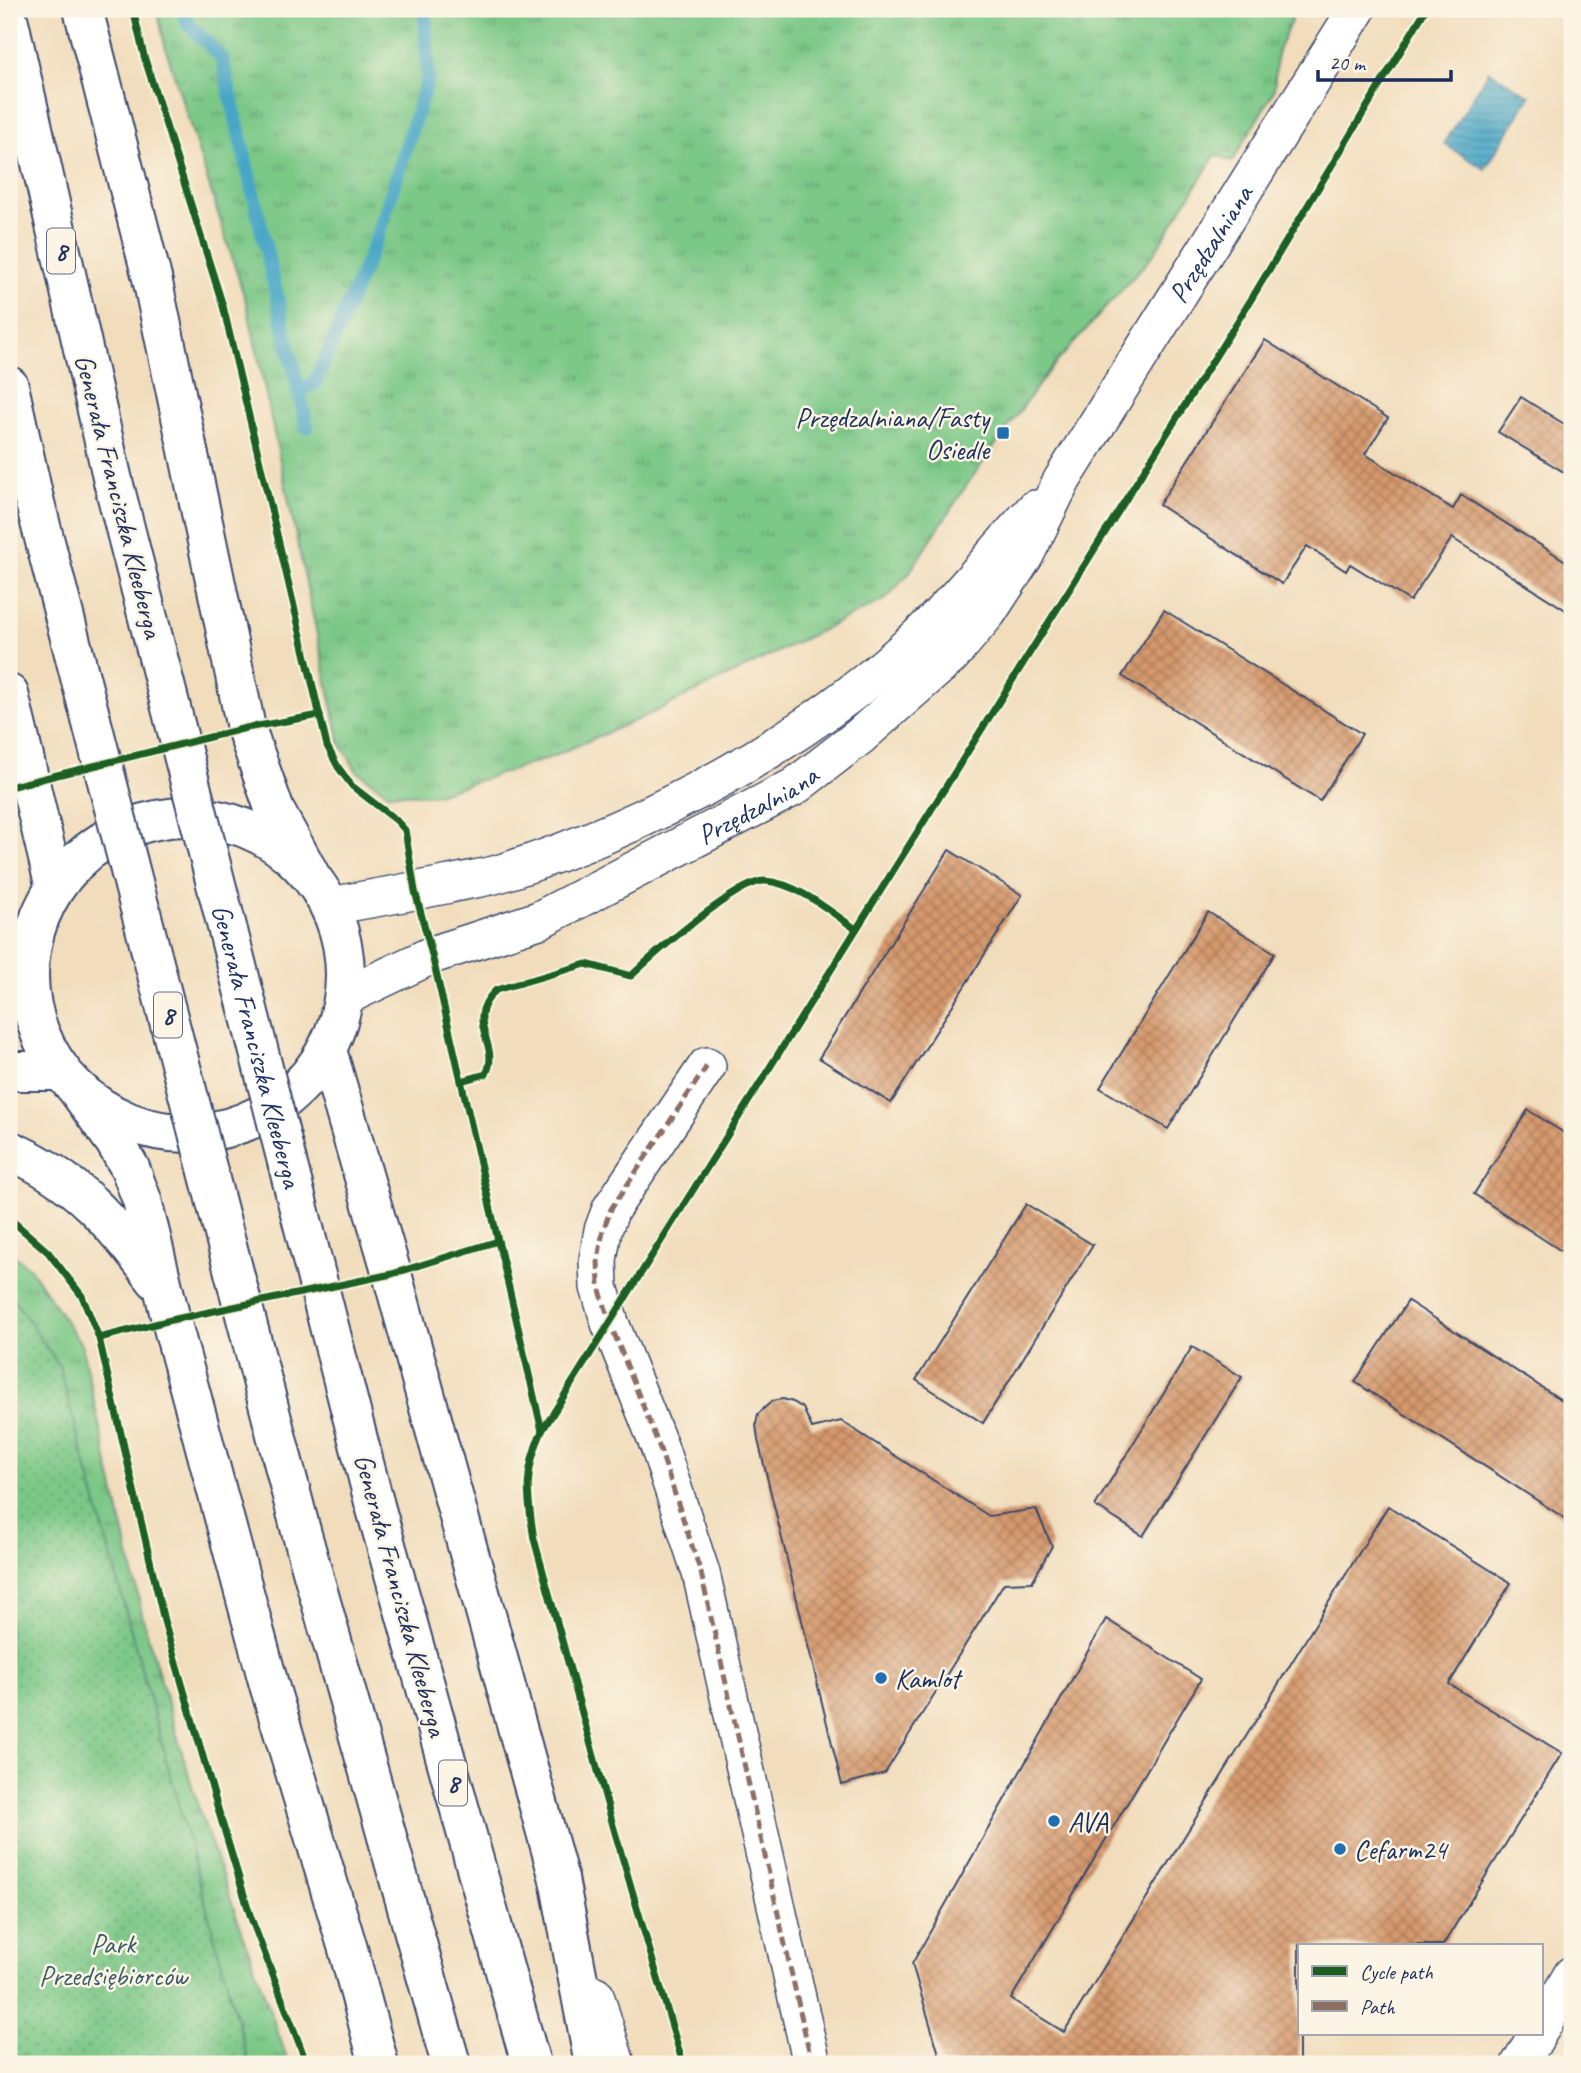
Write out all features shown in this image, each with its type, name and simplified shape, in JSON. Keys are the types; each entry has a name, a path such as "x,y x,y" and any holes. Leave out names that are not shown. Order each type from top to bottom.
{"main road":[{"path":"9,1071 69,1080 111,1114 149,1129 191,1134 232,1127 270,1110 303,1084 327,1049 344,997 344,951 330,906 275,811 246,728 152,278 83,9"},
{"name":"Generała Franciszka Kleeberga","path":"9,22 113,481 374,1502 531,2064"},
{"name":"8","path":"9,386 34,499 301,1531 451,2064"},
{"path":"9,694 55,888"},
{"path":"309,873 278,845 241,825 200,817 157,819 117,832 82,856 55,888 20,949 29,969 30,996 36,1023 47,1048 115,1142 130,1168 142,1200 269,1685 379,2064"},
{"path":"327,1049 559,1879 594,2064"},
{"path":"9,1150 53,1172 111,1221 164,1290"}],"street":[{"name":"Przędzalniana","path":"344,997 432,955 539,920 794,787 859,737 951,656 988,612 1025,555 1062,480 1357,9"},
{"name":"Przędzalniana","path":"330,906 499,874 576,846 670,804 755,758 821,717 923,633 1062,480"},
{"path":"707,1066 611,1209 603,1230 598,1260 599,1287 610,1323 659,1446 701,1573 812,2064"},
{"path":"559,1879 616,2064"},
{"path":"1542,2026 1572,1975"},
{"path":"1520,2064 1537,2035"}],"green space":[{"path":"157,9 1296,9 1277,53 1274,91 1232,162 1216,154 1153,255 1047,373 966,486 909,573 886,599 648,715 544,760 433,795 388,793 357,771 340,743 247,305 165,46"},
{"name":"Park Przedsiębiorców","path":"9,1252 29,1267 81,1344 145,1627 200,1813 289,2064 9,2064"},
{"name":"Park Przedsiębiorców","path":"9,1292 59,1366 249,2064 9,2064"}],"water":[{"path":"1489,71 1530,96 1485,169 1444,144"}],"building":[{"path":"1265,340 1388,418 1365,454 1453,509 1461,495 1572,565 1572,614 1452,538 1410,601 1350,564 1346,571 1307,546 1282,584 1159,505"},
{"path":"1521,397 1572,429 1572,477 1498,432"},
{"path":"1164,610 1362,734 1320,801 1122,676"},
{"path":"949,850 1022,895 891,1103 819,1058"},
{"path":"1208,912 1275,953 1168,1129 1100,1088"},
{"path":"1528,1110 1572,1138 1572,1258 1474,1194"},
{"path":"1026,1204 1093,1245 983,1423 916,1380"},
{"path":"1408,1301 1572,1407 1572,1523 1355,1382"},
{"path":"1192,1347 1242,1377 1143,1536 1095,1506"},
{"name":"Kamlot","path":"783,1399 803,1408 812,1428 841,1421 989,1516 1036,1509 1052,1546 1032,1582 1004,1583 885,1773 842,1785 758,1440 758,1414 772,1401"},
{"name":"Cefarm24","path":"1388,1506 1511,1583 1449,1684 1562,1753 1444,1944 1298,1944 1299,2064 942,2064 912,1964 1106,1619 1201,1679 1011,1999 1064,2032"}],"waterway":[{"path":"184,9 188,24 222,58 307,427"},
{"path":"299,392 315,383 378,235 428,78 425,9"}],"marked path":[{"path":"707,1066 611,1209 603,1230 598,1260 599,1287 610,1323 659,1446 701,1573 812,2064"}],"cycle path":[{"path":"133,9 144,56 223,306 327,746 352,786 405,830 415,891 542,1431 532,1459 528,1484 534,1539 614,1829 683,2064"},
{"path":"542,1431 1252,298 1426,9"},
{"path":"9,787 246,728 320,715"},
{"path":"461,1081 486,1074 490,1053 482,1023 482,1012 496,990 586,964 631,976 717,904 754,883 766,881 790,887 856,929"},
{"path":"9,1218 48,1252 82,1296 99,1338 164,1621 251,1918 307,2064"},
{"path":"99,1338 171,1320 392,1274 498,1241"}],"place":[{"name":"Przędzalniana/Fasty Osiedle","path":"1003,433"},
{"name":"Kamlot","path":"881,1678"},
{"name":"AVA","path":"1054,1821"},
{"name":"Cefarm24","path":"1340,1849"}]}
